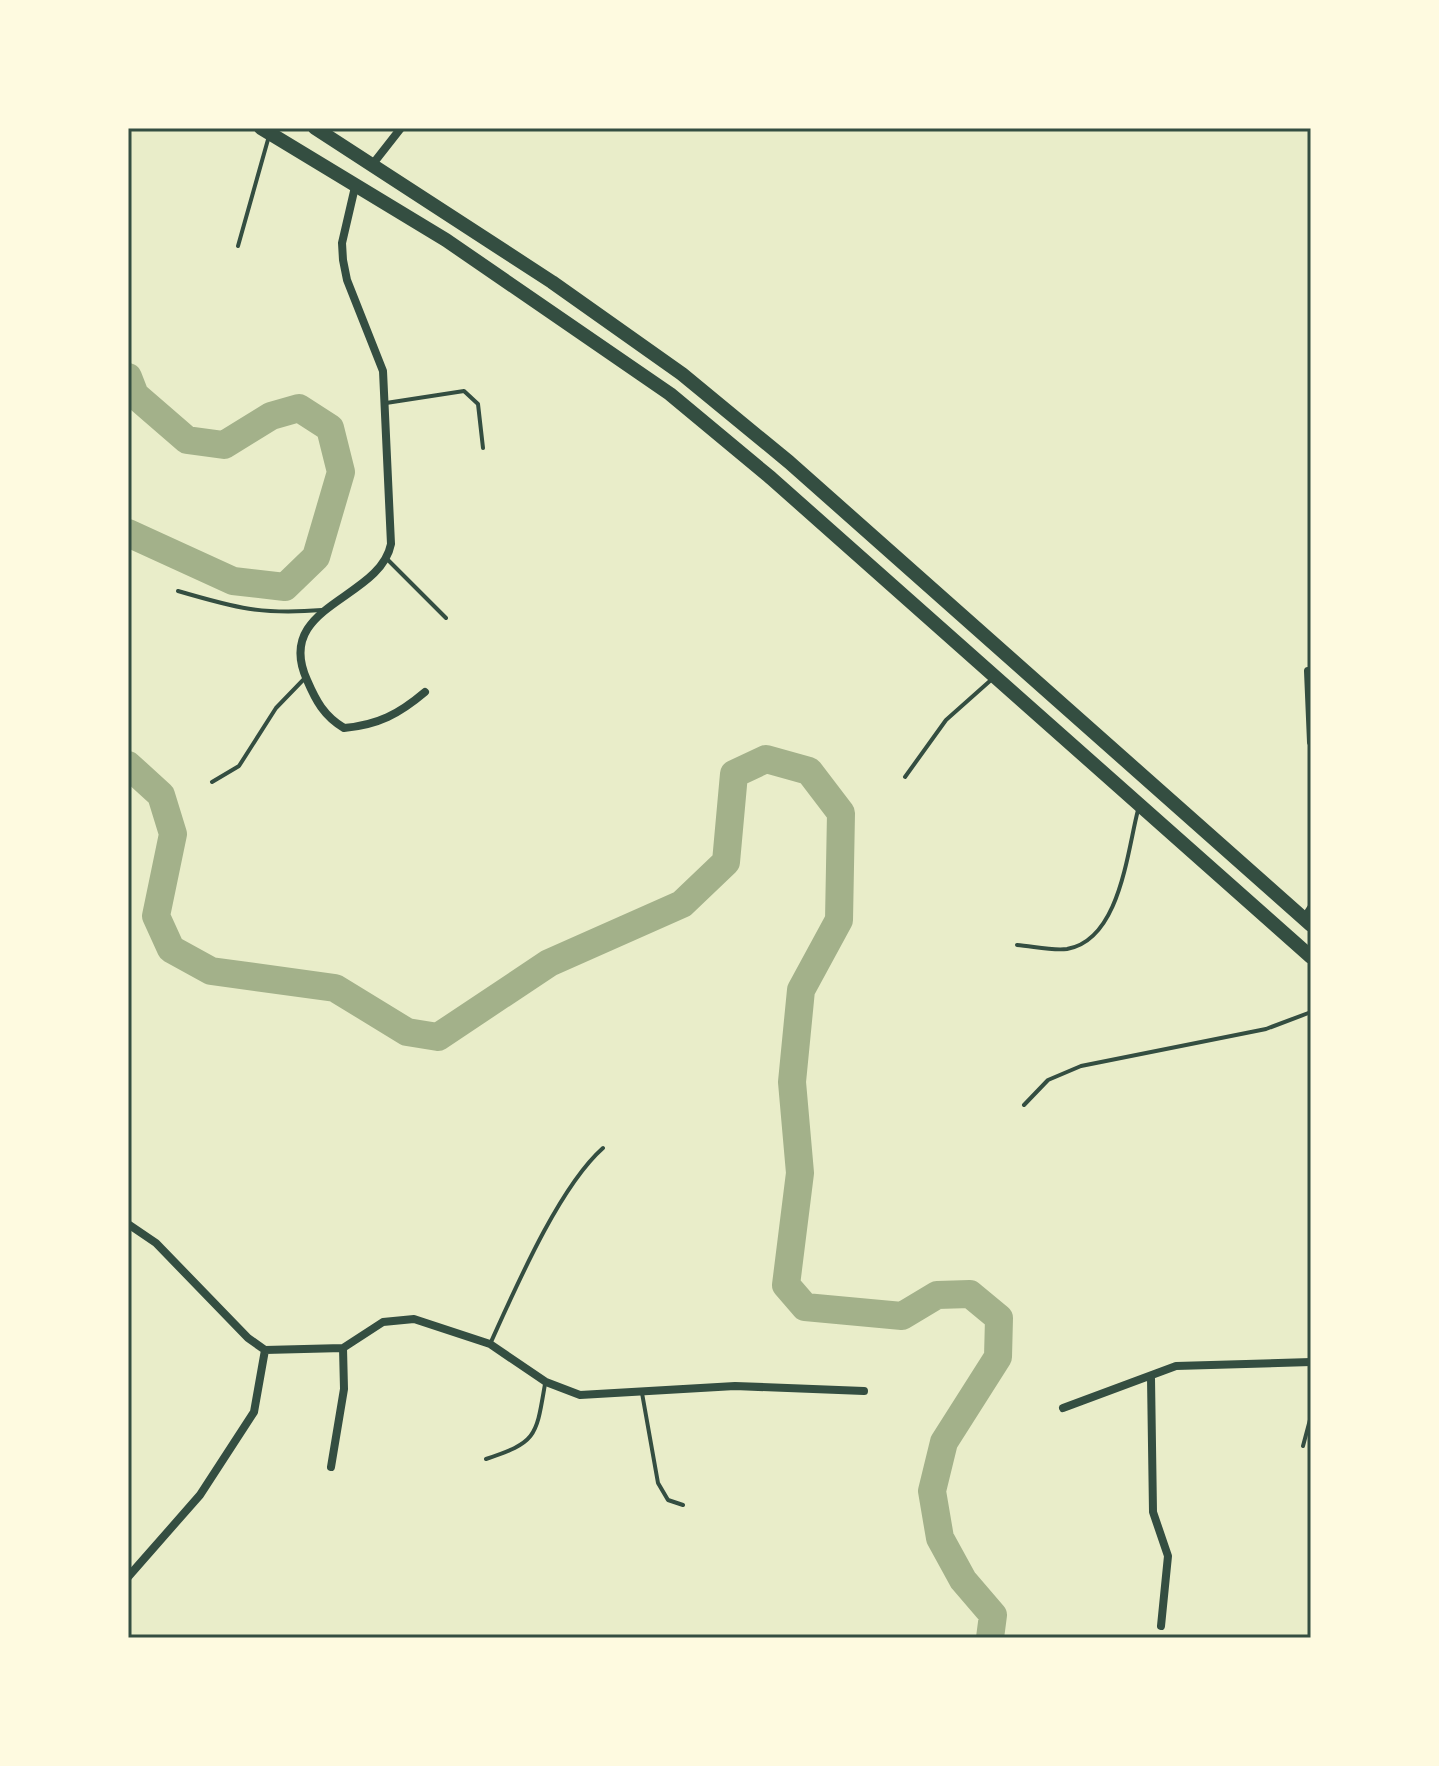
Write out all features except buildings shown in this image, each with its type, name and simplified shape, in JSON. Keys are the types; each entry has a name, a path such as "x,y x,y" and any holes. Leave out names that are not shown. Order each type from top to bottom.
{"highway":[{"path":"315,128 552,282 682,374 789,462 1309,917"},
{"path":"265,131 446,240 670,394 771,478 1311,957"}],"street":[{"path":"372,165 401,128"},
{"path":"355,187 342,243 343,260 347,280 383,371 391,544 388,560 379,571 311,621 302,646 306,678 328,718 344,728 382,721 403,711 425,692"},
{"path":"1308,671 1311,742"},
{"path":"128,1224 156,1243 248,1338 265,1350 343,1348 383,1322 403,1319 433,1323 490,1344 546,1382 580,1395 735,1386 864,1391"},
{"path":"331,1467 344,1389 343,1348"},
{"path":"128,1577 200,1495 254,1412 265,1350"},
{"path":"1063,1408 1151,1378 1176,1366 1311,1362"},
{"path":"1151,1378 1153,1512 1168,1556 1161,1626"}],"lane":[{"path":"238,246 265,131"},
{"path":"386,403 464,391 478,404 483,448"},
{"path":"388,560 446,618"},
{"path":"178,591 235,608 273,614 325,610"},
{"path":"905,777 946,720 996,676"},
{"path":"212,782 239,766 276,708 306,678"},
{"path":"1017,945 1067,949 1086,941 1105,924 1120,884 1139,804"},
{"path":"1024,1105 1048,1080 1072,1069 1266,1029 1311,1012"},
{"path":"490,1344 520,1278 578,1175 603,1148"},
{"path":"486,1459 523,1447 531,1437 546,1382"},
{"path":"642,1393 658,1483 668,1500 683,1505"},
{"path":"1303,1446 1311,1416"}],"waterway":[{"path":"128,377 135,395 187,440 224,445 271,416 299,408 330,428 341,472 316,557 285,587 233,581 128,533"},
{"path":"128,765 161,795 173,834 156,916 171,949 211,971 335,988 407,1032 438,1037 549,963 682,904 726,862 734,774 766,759 809,771 841,813 839,920 801,990 792,1082 800,1173 786,1285 805,1307 902,1316 937,1295 970,1294 999,1318 998,1357 944,1442 932,1491 940,1538 963,1580 993,1615 990,1638"}]}
